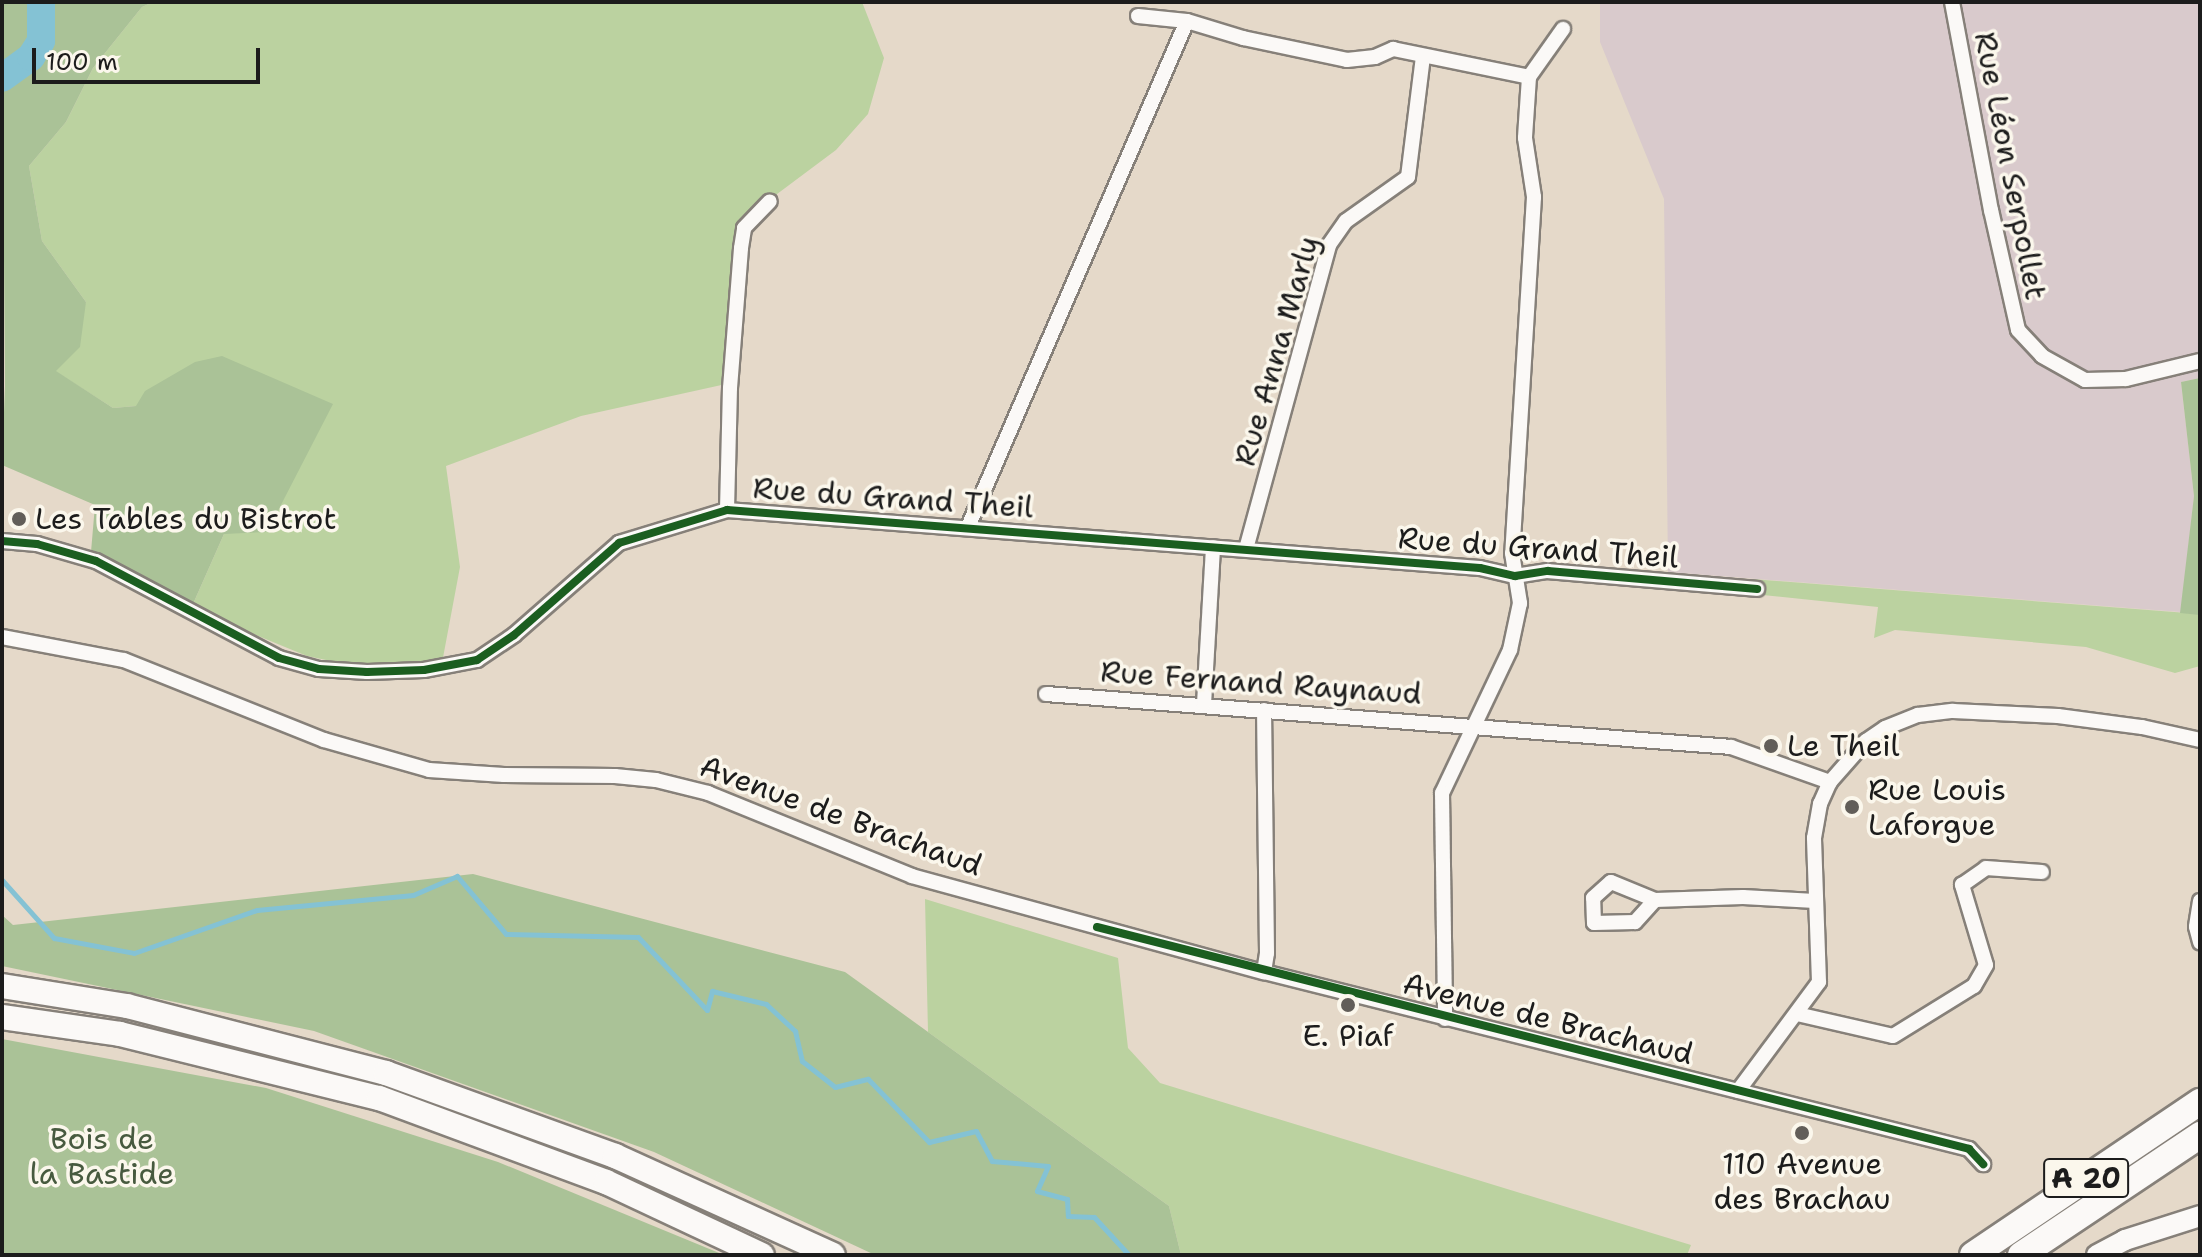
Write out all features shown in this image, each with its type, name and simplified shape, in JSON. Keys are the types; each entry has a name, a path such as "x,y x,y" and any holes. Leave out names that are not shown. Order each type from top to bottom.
{"highway":[{"name":"A 20","path":"1973,1255 2200,1102"},
{"name":"A 20","path":"2021,1255 2200,1135"}],"main road":[{"path":"2,986 127,1006 386,1073 615,1156 833,1255"},
{"path":"2,1017 120,1034 379,1098 606,1182 762,1255"}],"street":[{"name":"Rue Léon Serpollet","path":"1952,2 1991,210 2018,330 2042,356 2085,380 2126,379 2200,361"},
{"path":"1138,16 1187,21 1243,38 1347,60 1375,57 1393,49 1529,77"},
{"path":"968,527 1187,21"},
{"path":"1445,1019 1442,793 1510,650 1520,603 1512,553 1534,197 1525,138 1529,77 1563,29"},
{"name":"Rue Anna Marly","path":"1246,549 1329,245 1346,221 1408,177 1423,56"},
{"path":"727,510 730,388 741,248 744,228 770,201"},
{"name":"Rue du Grand Theil","path":"2,541 37,544 96,561 279,658 319,669 424,670 477,660 514,635 619,543 727,510 1480,568 1515,576 1548,571 1757,589"},
{"path":"1204,704 1213,547"},
{"name":"Avenue de Brachaud","path":"2,637 61,645 124,660 324,740 429,770 504,775 615,776 656,780 708,793 912,876 1445,1019 1969,1149 1983,1164"},
{"name":"Rue Fernand Raynaud","path":"1046,694 1731,747 1830,782"},
{"path":"1264,710 1267,953 1264,972"},
{"path":"1738,1091 1819,982 1814,838 1820,804 1830,782 1847,760 1885,728 1918,715 1953,711 2058,716 2142,727 2200,740"},
{"path":"1797,1014 1893,1036 1974,986 1986,965 1962,885 1986,868 2042,872"},
{"path":"1655,900 1743,897 1815,901"},
{"path":"2200,901 2196,927 2200,942"},
{"path":"2097,1255 2139,1235 2200,1216"},
{"path":"2123,1255 2200,1229"}],"shaded area":[{"path":"1600,2 2200,2 2200,378 2181,382 2194,496 2181,612 1668,572 1664,199 1600,42"}],"green space":[{"path":"2,2 153,2 142,7 93,68 66,122 29,166 42,241 86,302 80,347 56,371 113,408 136,406 145,391 195,362 222,356 333,404 267,532 224,534 193,604 91,552 95,505 2,465 5,386"},
{"path":"153,2 862,2 884,58 868,114 836,150 749,215 726,384 581,416 446,466 460,567 442,663 350,665 307,656 246,631 193,604 224,534 136,406 113,408 55,371 86,302 42,241 29,166 66,122 93,68 142,7"},
{"path":"2200,378 2200,615 2180,613 2194,496 2181,382"},
{"path":"1752,579 2200,614 2200,666 2175,673 2086,647 1895,630 1874,638 1878,607 1753,594"},
{"path":"473,874 845,972 1169,1206 1181,1255 875,1255 654,1152 314,1031 2,966 2,915 13,925"},
{"path":"925,899 1118,958 1128,1048 1160,1083 1691,1245 1687,1255 1181,1255 1169,1206 928,1032"},
{"name":"Bois de la Bastide","path":"2,1039 266,1088 498,1162 724,1255 2,1255"}],"waterway":[{"path":"2,78 31,57 41,41 41,2"},
{"path":"2,880 54,938 134,953 257,910 413,895 457,876 506,934 638,937 707,1010 712,991 766,1004 795,1031 802,1061 835,1087 868,1079 929,1142 976,1131 992,1161 1048,1166 1037,1191 1067,1199 1068,1216 1094,1217 1129,1255"}],"cycle path":[{"path":"2,541 37,544 96,561 279,658 319,669 367,672 424,670 477,660 514,635 619,543 727,510 1480,568 1515,576 1548,571 1757,589"},
{"path":"1097,927 1969,1149 1983,1164"}],"place":[{"name":"Les Tables du Bistrot","path":"19,519"},
{"name":"Le Theil","path":"1771,746"},
{"name":"Rue Louis Laforgue","path":"1852,807"},
{"name":"E. Piaf","path":"1348,1005"},
{"name":"110 Avenue des Brachau","path":"1802,1133"}]}
